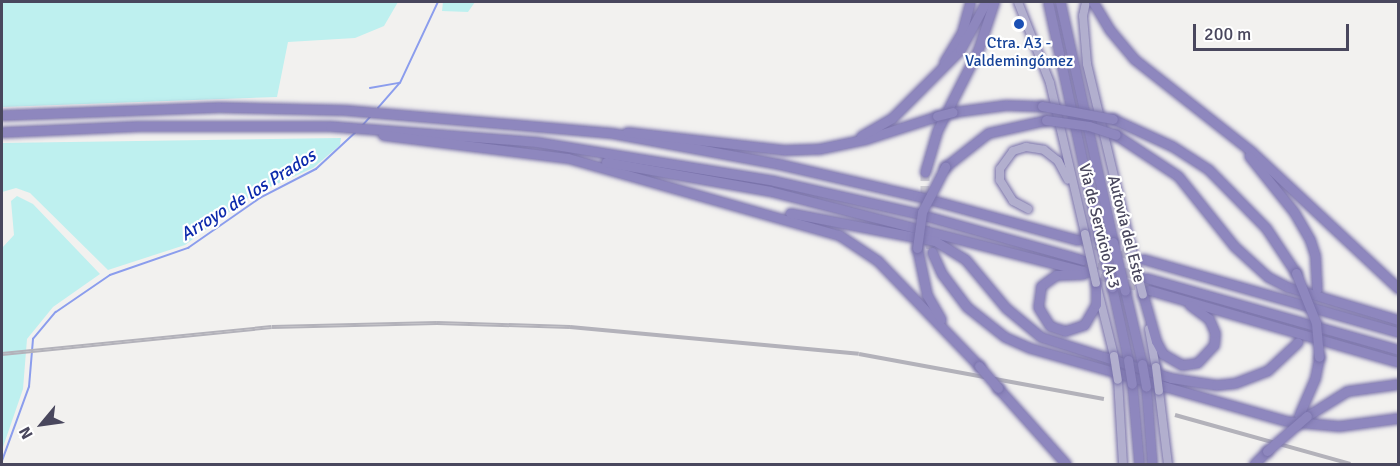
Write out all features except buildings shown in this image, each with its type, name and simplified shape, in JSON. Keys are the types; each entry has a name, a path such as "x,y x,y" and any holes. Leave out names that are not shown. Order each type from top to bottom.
{"highway":[{"path":"933,78 962,32 970,2"},
{"path":"876,132 960,50 986,2"},
{"path":"925,172 937,131 978,50 994,2"},
{"name":"Autovía del Este","path":"1048,2 1090,200 1128,360 1139,465"},
{"name":"Autovía del Este","path":"1060,2 1102,198 1142,364 1152,465"},
{"path":"1093,2 1109,29 1134,59 1225,130 1398,288"},
{"path":"2,115 219,107 345,110 450,116 612,133 684,136 784,150 843,144 876,132 953,112 1042,106 1113,120 1196,160 1208,169 1266,228 1296,273 1314,316 1318,357 1315,378 1303,416"},
{"path":"965,351 927,296 917,248 922,212 945,167 988,133 1046,120 1089,126 1116,135 1178,176 1234,246 1268,277 1288,287 1398,320"},
{"path":"2,132 138,126 330,126 435,132 610,152 774,181 919,214 1083,260"},
{"path":"330,126 568,158 770,191 920,226 1088,273 1056,275 1041,286 1038,307 1050,326 1065,331 1084,325 1096,304 1096,283"},
{"path":"1225,130 1294,212 1315,255 1317,289"},
{"path":"612,133 848,180 1081,237"},
{"path":"568,158 814,226 861,248 893,275 965,351 1066,465"},
{"path":"742,205 934,241 965,259 1006,308 1041,337 1171,378 1216,385 1235,383 1267,371 1298,342"},
{"path":"932,252 942,274 967,308 1005,337 1030,348 1286,421 1339,426 1398,418"},
{"path":"1143,259 1398,332"},
{"path":"1146,278 1398,350"},
{"path":"1160,293 1193,306 1209,319 1215,333 1214,345 1197,363 1182,365 1163,354 1146,293 1160,293 1398,362"},
{"path":"1254,465 1303,416 1347,391 1368,385 1398,384"}],"main road":[{"name":"Vía de Servicio A-3","path":"1018,2 1050,83 1080,216 1081,237 1096,283 1114,356 1118,380 1122,465"},
{"name":"Vía de Servicio A-3","path":"1086,2 1085,49 1131,247 1146,293 1168,465"},
{"path":"1028,209 1013,201 1000,180 1005,159 1026,147 1044,150 1058,161 1077,203"}],"shaded area":[{"path":"2,2 398,2 384,26 355,38 288,42 277,97 2,107"},
{"path":"443,2 475,2 468,12 442,11"},
{"path":"341,138 340,145 313,168 252,195 185,245 108,270 30,193 16,188 2,192 2,143"},
{"path":"17,196 33,204 100,274 53,307 27,339 23,389 2,450 2,248 14,235 11,201"}],"waterway":[{"name":"Arroyo de los Prados","path":"378,108 400,83 438,2"},
{"path":"370,88 399,83"},
{"name":"Arroyo de los Prados","path":"362,126 371,116"},
{"name":"Arroyo de los Prados","path":"2,461 29,387 33,339 56,312 110,275 188,248 260,198 316,169 357,131"}],"tunnel":[{"path":"925,172 925,226 932,252"},
{"path":"1082,241 1138,257"},
{"path":"1085,261 1144,277"},
{"path":"1088,272 1147,289"}],"railway":[{"path":"2,354 272,327 437,323 570,327 859,354 1104,399"},
{"path":"1175,415 1350,464"}],"place":[{"name":"Ctra. A3 - Valdemingómez","path":"1019,24"}]}
